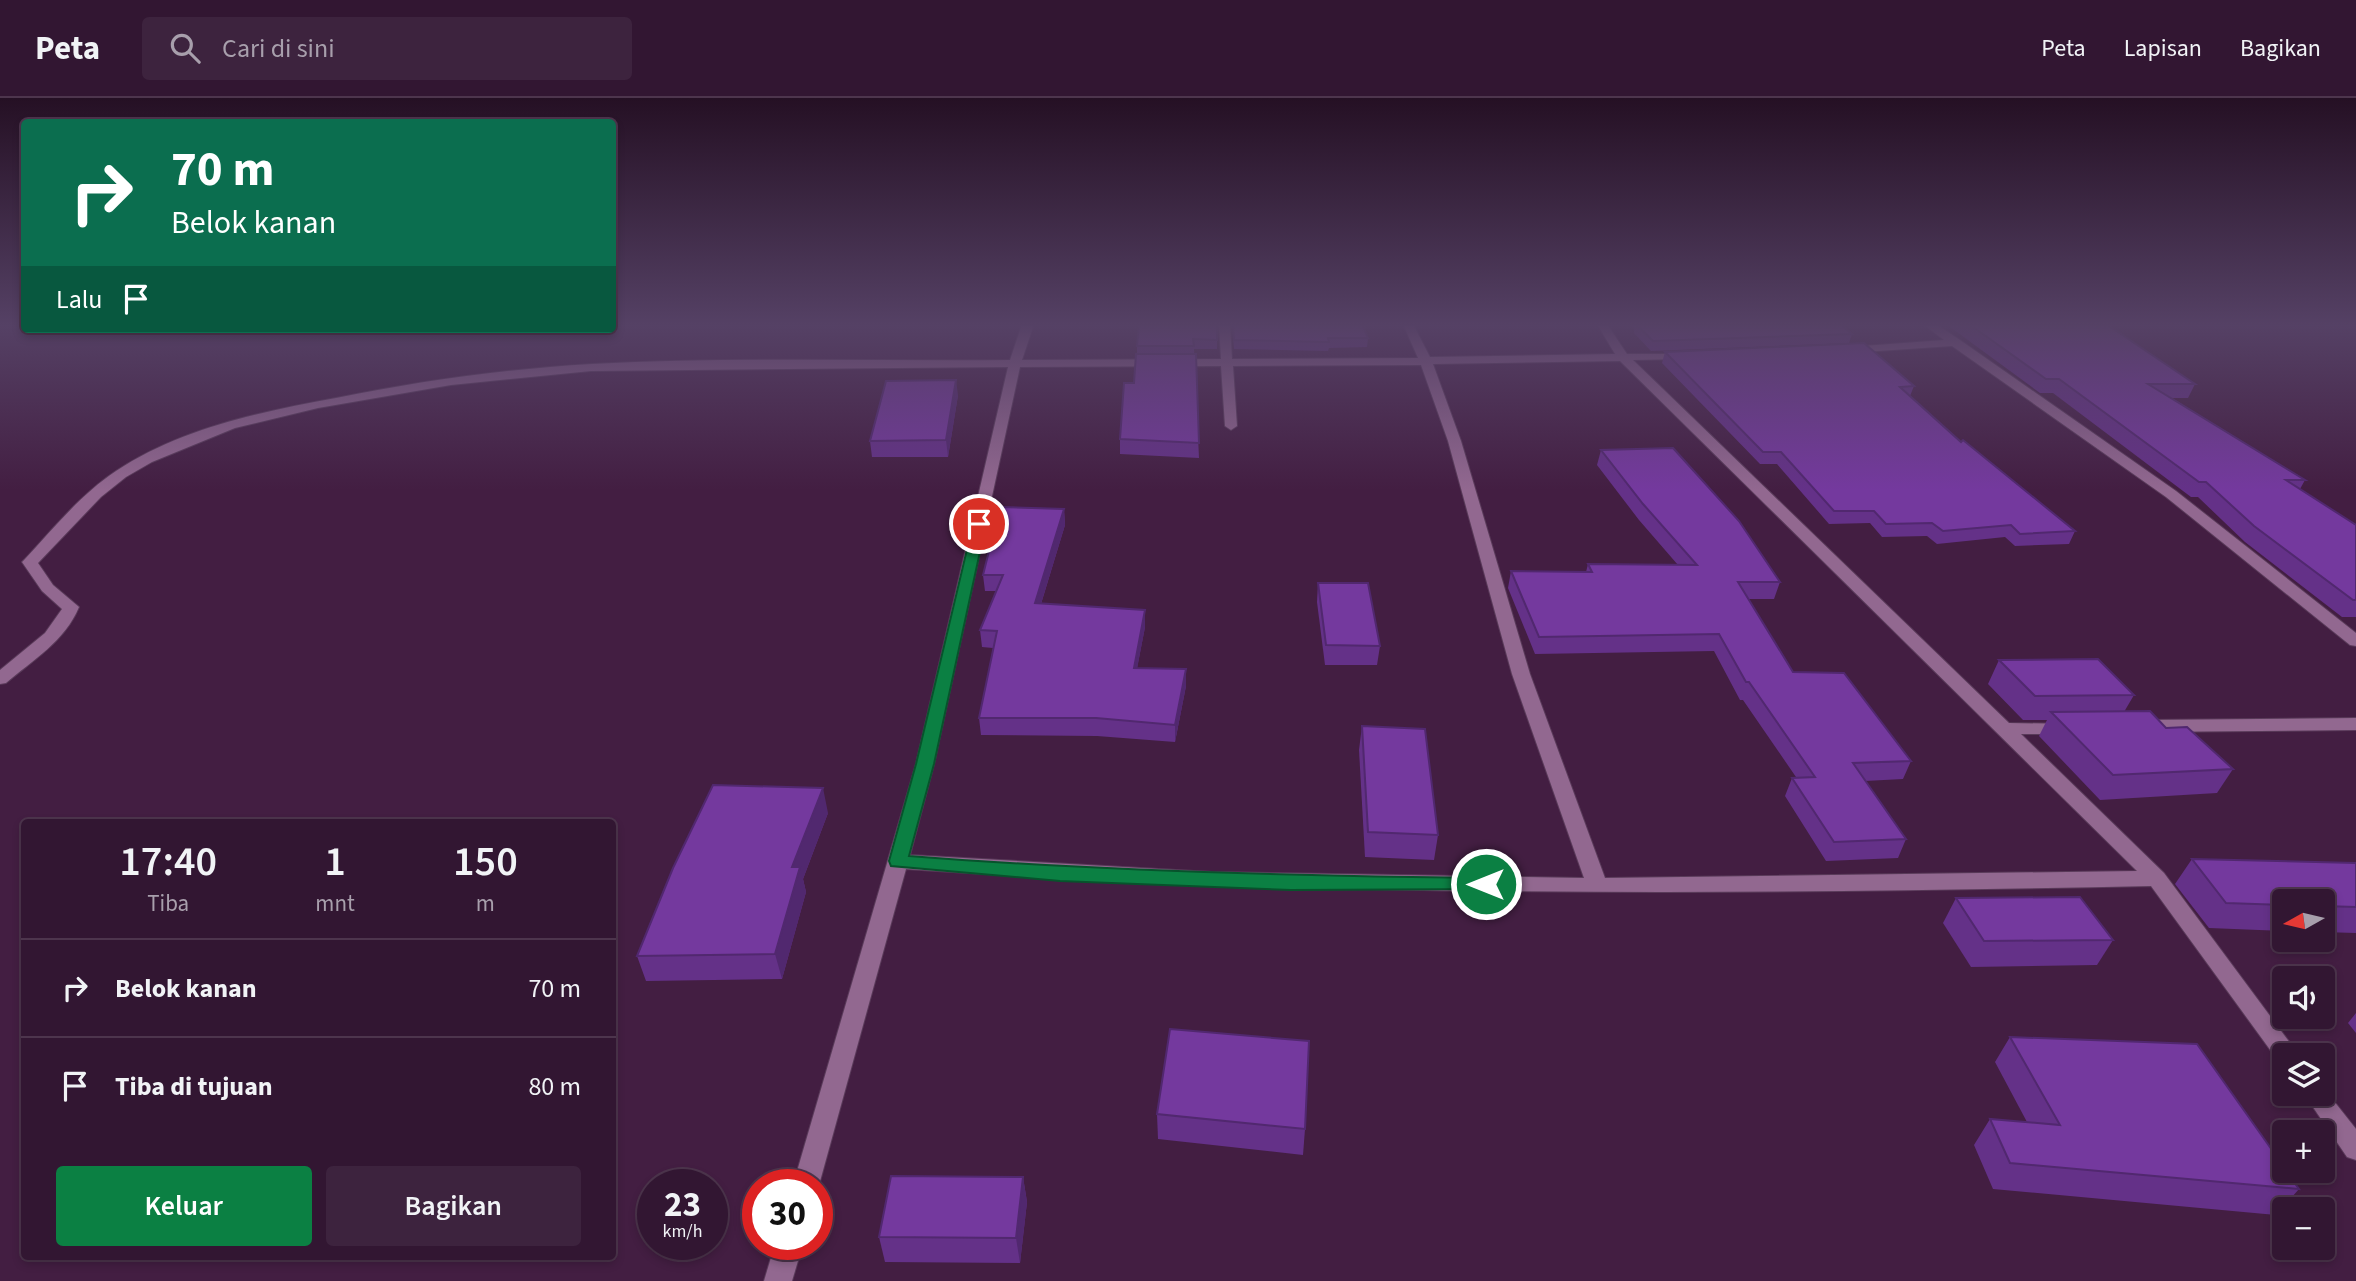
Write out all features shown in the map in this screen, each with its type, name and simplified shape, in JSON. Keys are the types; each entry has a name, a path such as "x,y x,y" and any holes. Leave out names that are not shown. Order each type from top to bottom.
{"street":[{"path":"0,679 69,618 71,607 48,590 30,562 85,502 122,474 194,437 236,423 473,379"},
{"path":"811,1169 925,764 1012,379"},
{"path":"1227,379 1231,426"},
{"path":"1434,379 1511,643 1597,885"},
{"path":"1646,379 2157,878 2278,1043"},
{"path":"2009,379 2171,494 2356,641"},
{"path":"2124,726 2356,724"},
{"path":"2004,729 2084,727"},
{"path":"898,861 1060,874 1291,883 1890,884 2157,878"},
{"path":"2325,1106 2356,1149"},
{"path":"779,1281 785,1260"}],"building":[{"path":"1134,379 1197,379 1199,443 1120,439 1124,383 1134,383"},
{"path":"1692,379 1906,379 1914,386 1900,387 1961,442 1963,440 2075,531 2020,534 2011,525 1943,531 1932,523 1886,524 1874,511 1834,511 1781,452 1763,452"},
{"path":"2059,379 2188,379 2195,384 2148,384 2305,480 2286,480 2356,525 2356,600 2254,526 2206,482 2199,482"},
{"path":"956,380 946,440 870,441 886,381"},
{"path":"1673,448 1739,521 1780,582 1738,582 1793,672 1844,673 1911,761 1853,763 1906,839 1834,842 1792,778 1815,777 1749,682 1746,682 1719,634 1539,637 1511,571 1592,572 1588,564 1697,565 1643,504 1601,450"},
{"path":"1000,507 1064,509 1035,603 1145,610 1134,668 1186,669 1175,725 1096,718 979,718 997,631 980,630 1003,575 983,575"},
{"path":"1318,583 1368,583 1380,646 1326,645"},
{"path":"2098,659 2134,695 2035,696 1999,660"},
{"path":"2150,711 2166,728 2187,727 2233,769 2113,775 2051,712"},
{"path":"1362,726 1425,729 1438,835 1368,832"},
{"path":"713,785 823,788 792,867 800,867 775,954 637,956 673,868"},
{"path":"2192,859 2356,863 2356,907 2335,906 2335,889 2272,889 2272,905 2226,903"},
{"path":"2080,897 2113,940 1984,941 1956,898"},
{"path":"1170,1029 1309,1041 1305,1129 1157,1114"},
{"path":"2010,1037 2197,1044 2272,1150 2272,1183 2295,1183 2299,1189 2010,1163 1990,1119 2060,1125"},
{"path":"891,1176 1023,1177 1016,1238 879,1237"}],"route":[{"path":"979,524 925,764 898,861 1060,874 1291,883 1486,884"}]}
